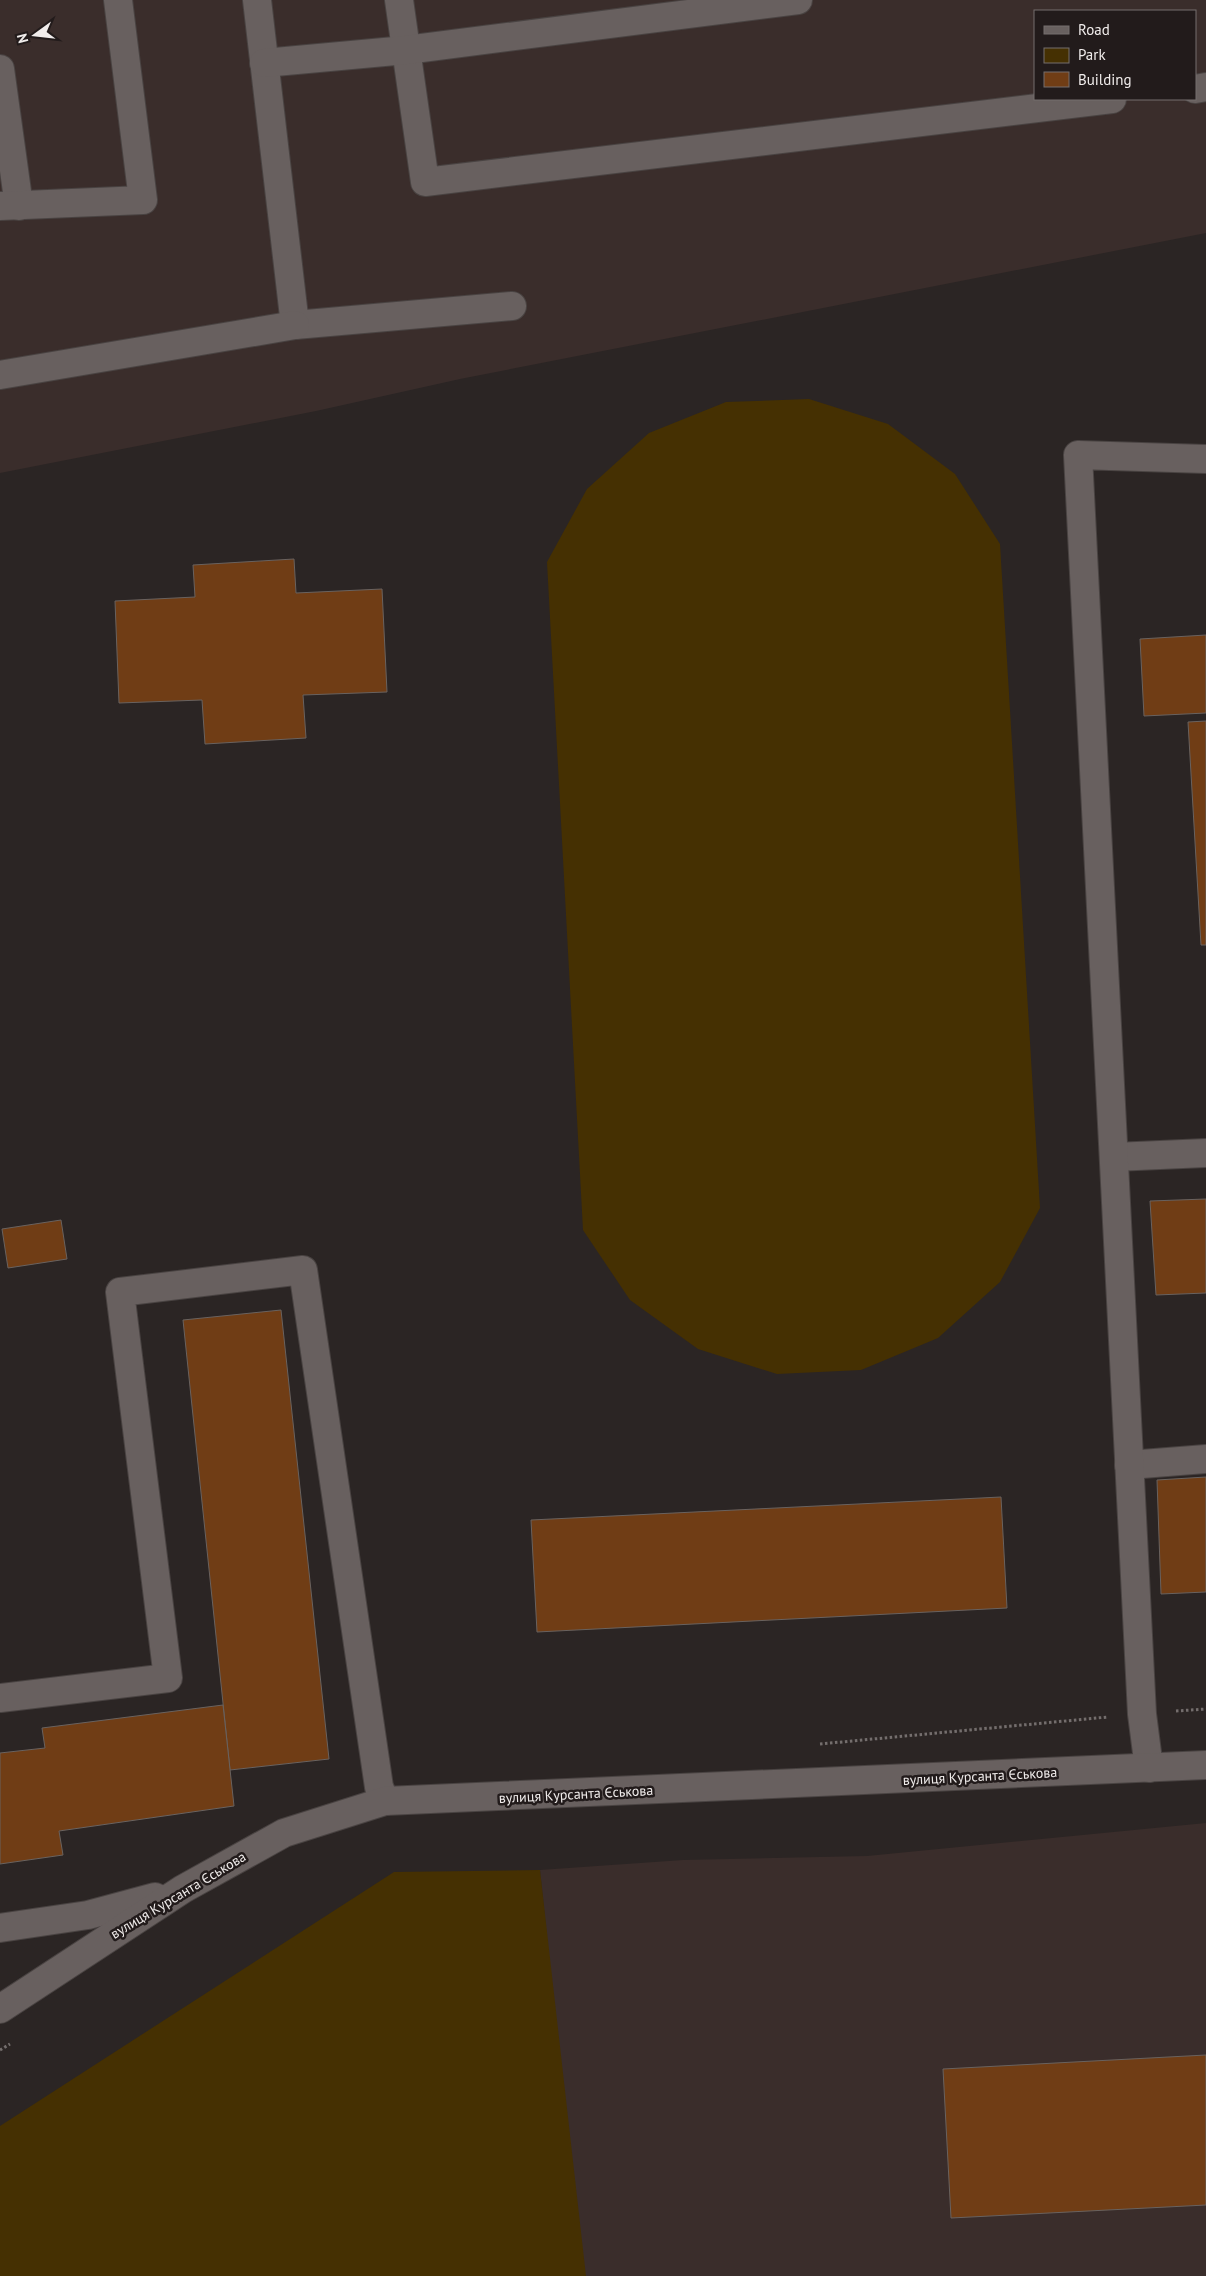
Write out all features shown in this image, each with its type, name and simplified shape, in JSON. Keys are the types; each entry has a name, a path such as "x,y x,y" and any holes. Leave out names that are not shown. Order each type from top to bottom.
{"street":[{"path":"0,69 10,206 143,200 118,0"},
{"path":"257,0 295,325"},
{"path":"399,0 425,182 1104,100"},
{"path":"264,63 406,50 798,0"},
{"path":"0,375 295,325 512,306"},
{"path":"1149,1768 1142,1714 1078,455 1206,459"},
{"path":"1114,1157 1206,1153"},
{"path":"0,1698 168,1678 120,1292 303,1270 379,1787 384,1801"},
{"path":"1129,1465 1206,1459"},
{"name":"вулиця Курсанта Єськова","path":"0,2009 183,1889 284,1833 384,1801 1206,1765"},
{"path":"0,1928 88,1915 183,1889"}],"path":[{"path":"0,2050 16,2040"}],"shaded area":[{"path":"0,0 1206,0 1206,233 460,379 316,411 0,473"},
{"path":"1206,1823 1206,2276 582,2276 540,1870 683,1860 867,1856"}],"green space":[{"path":"809,399 888,424 955,474 1000,544 1040,1208 1000,1282 938,1338 861,1370 777,1374 698,1349 630,1300 583,1230 547,562 587,489 649,433 726,402"},
{"path":"540,1870 586,2276 0,2276 0,2126 394,1872"}],"building":[{"path":"294,559 296,593 382,589 387,692 303,695 306,738 205,744 202,700 119,703 115,601 195,597 193,565"},
{"path":"1206,635 1206,713 1144,716 1140,639"},
{"path":"1206,721 1206,945 1201,945 1188,722"},
{"path":"1206,1199 1206,1293 1156,1295 1150,1201"},
{"path":"61,1220 67,1259 8,1268 2,1229"},
{"path":"281,1310 329,1759 230,1770 183,1320"},
{"path":"1206,1477 1206,1592 1161,1594 1157,1480"},
{"path":"1001,1497 1007,1608 537,1632 531,1520"},
{"path":"223,1705 234,1806 59,1831 63,1855 0,1864 0,1753 45,1748 42,1728"},
{"path":"1206,2055 1206,2205 951,2218 943,2069"}]}
